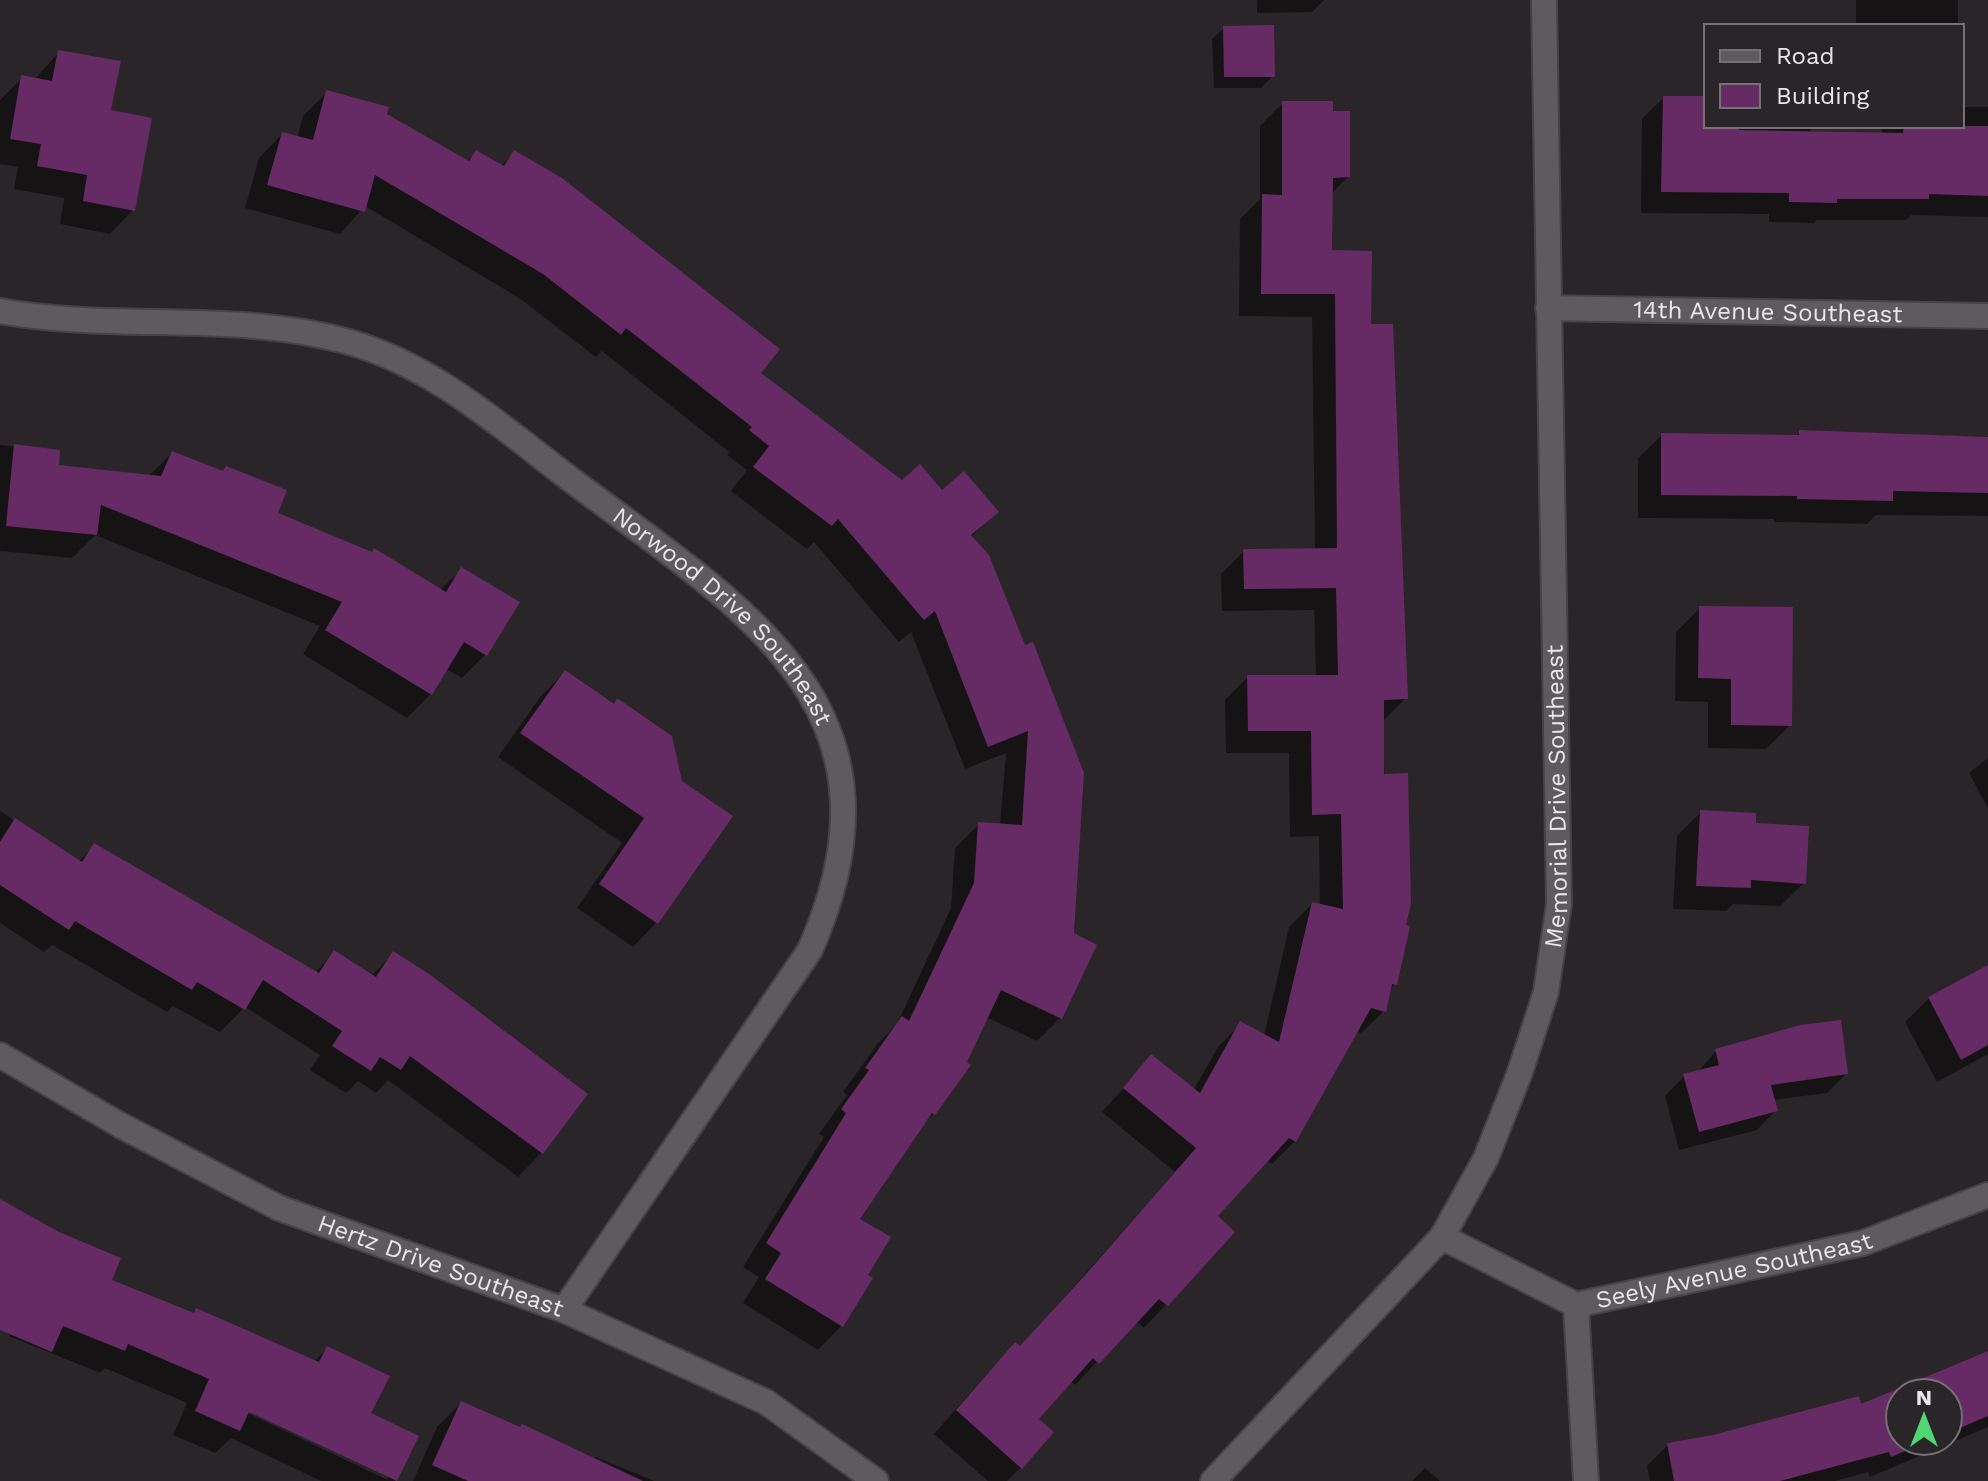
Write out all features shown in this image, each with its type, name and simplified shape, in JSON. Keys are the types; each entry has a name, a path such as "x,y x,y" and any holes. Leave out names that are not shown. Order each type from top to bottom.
{"street":[{"name":"Memorial Drive Southeast","path":"1213,1481 1442,1237 1486,1158 1520,1072 1546,992 1559,904 1544,0"},
{"name":"14th Avenue Southeast","path":"1548,308 1988,316"},
{"name":"Norwood Drive Southeast","path":"0,311 45,319 254,323 351,342 436,378 716,588 774,642 819,705 842,776 844,839 831,901 810,950 564,1310"},
{"name":"Hertz Drive Southeast","path":"0,1055 120,1125 279,1208 564,1310 766,1402 876,1481"},
{"name":"Seely Avenue Southeast","path":"1442,1237 1576,1305 1863,1243 1988,1195"},
{"path":"1576,1305 1586,1481"}],"building":[{"path":"1274,25 1275,77 1224,77 1223,26"},
{"path":"58,50 121,61 111,110 152,118 135,211 83,201 87,175 37,166 41,144 10,139 21,75 52,81"},
{"path":"326,90 389,107 387,114 469,161 476,150 504,166 514,150 562,178 780,349 761,373 902,480 920,464 942,490 964,471 999,512 971,535 989,555 1025,645 1033,642 1084,773 1074,933 1097,945 1062,1019 1001,990 967,1062 971,1065 935,1115 932,1113 860,1219 891,1237 868,1275 873,1278 843,1327 765,1279 781,1253 766,1243 846,1113 841,1109 869,1070 865,1068 902,1016 909,1021 974,883 978,822 1022,825 1028,731 988,747 935,611 924,620 838,519 832,526 753,467 769,446 749,430 752,427 626,328 621,335 543,274 375,175 365,212 267,185 282,132 313,140"},
{"path":"1663,96 1704,96 1704,128 1903,133 1904,128 1988,126 1988,196 1929,194 1929,199 1837,199 1837,203 1789,202 1789,193 1661,192"},
{"path":"1282,101 1333,101 1333,111 1350,111 1350,177 1333,178 1332,250 1372,251 1371,324 1393,324 1408,699 1384,700 1384,774 1408,773 1411,904 1406,925 1410,926 1397,985 1392,984 1386,1012 1371,1008 1296,1142 1289,1138 1218,1216 1235,1232 1168,1306 1159,1299 1099,1364 1093,1358 1039,1419 1054,1432 1022,1469 956,1410 1015,1342 1020,1346 1086,1274 1196,1148 1123,1088 1151,1054 1200,1093 1240,1021 1279,1042 1312,902 1343,909 1341,814 1312,815 1311,731 1248,731 1247,675 1338,675 1336,588 1244,589 1243,549 1337,548 1335,294 1261,294 1262,194 1282,195"},
{"path":"1799,430 1988,437 1988,493 1893,491 1893,501 1797,499 1797,496 1661,495 1661,433 1799,435"},
{"path":"14,444 60,450 59,465 161,476 172,451 223,471 226,466 287,490 278,513 372,552 374,548 446,592 461,567 520,602 487,656 464,642 432,695 325,630 342,602 101,505 97,535 6,526"},
{"path":"1699,606 1793,607 1792,726 1731,725 1731,679 1698,678"},
{"path":"565,670 614,704 617,698 672,736 682,781 733,816 658,924 599,884 644,818 520,733"},
{"path":"1700,810 1756,813 1756,823 1809,826 1806,884 1751,880 1751,888 1696,886"},
{"path":"15,818 82,862 94,843 319,973 334,950 376,977 393,951 429,974 588,1094 543,1154 410,1056 401,1070 380,1057 371,1071 332,1046 342,1031 263,980 245,1010 197,982 192,990 75,921 69,930 0,885 0,842"},
{"path":"1988,965 1988,1045 1961,1060 1928,997"},
{"path":"1841,1020 1848,1074 1771,1085 1778,1111 1699,1132 1683,1074 1719,1065 1715,1049 1800,1025"},
{"path":"0,1199 59,1232 121,1258 112,1280 194,1313 196,1308 319,1362 327,1346 390,1376 371,1413 419,1436 397,1481 249,1412 240,1431 195,1411 209,1379 128,1344 125,1351 63,1326 52,1352 0,1330"},
{"path":"1988,1351 1988,1416 1964,1426 1964,1377 1926,1377"},
{"path":"1884,1394 1884,1453 1780,1481 1674,1481 1667,1443 1713,1435 1859,1396 1861,1404"},
{"path":"461,1401 520,1427 522,1424 643,1481 468,1481 432,1465"}]}
